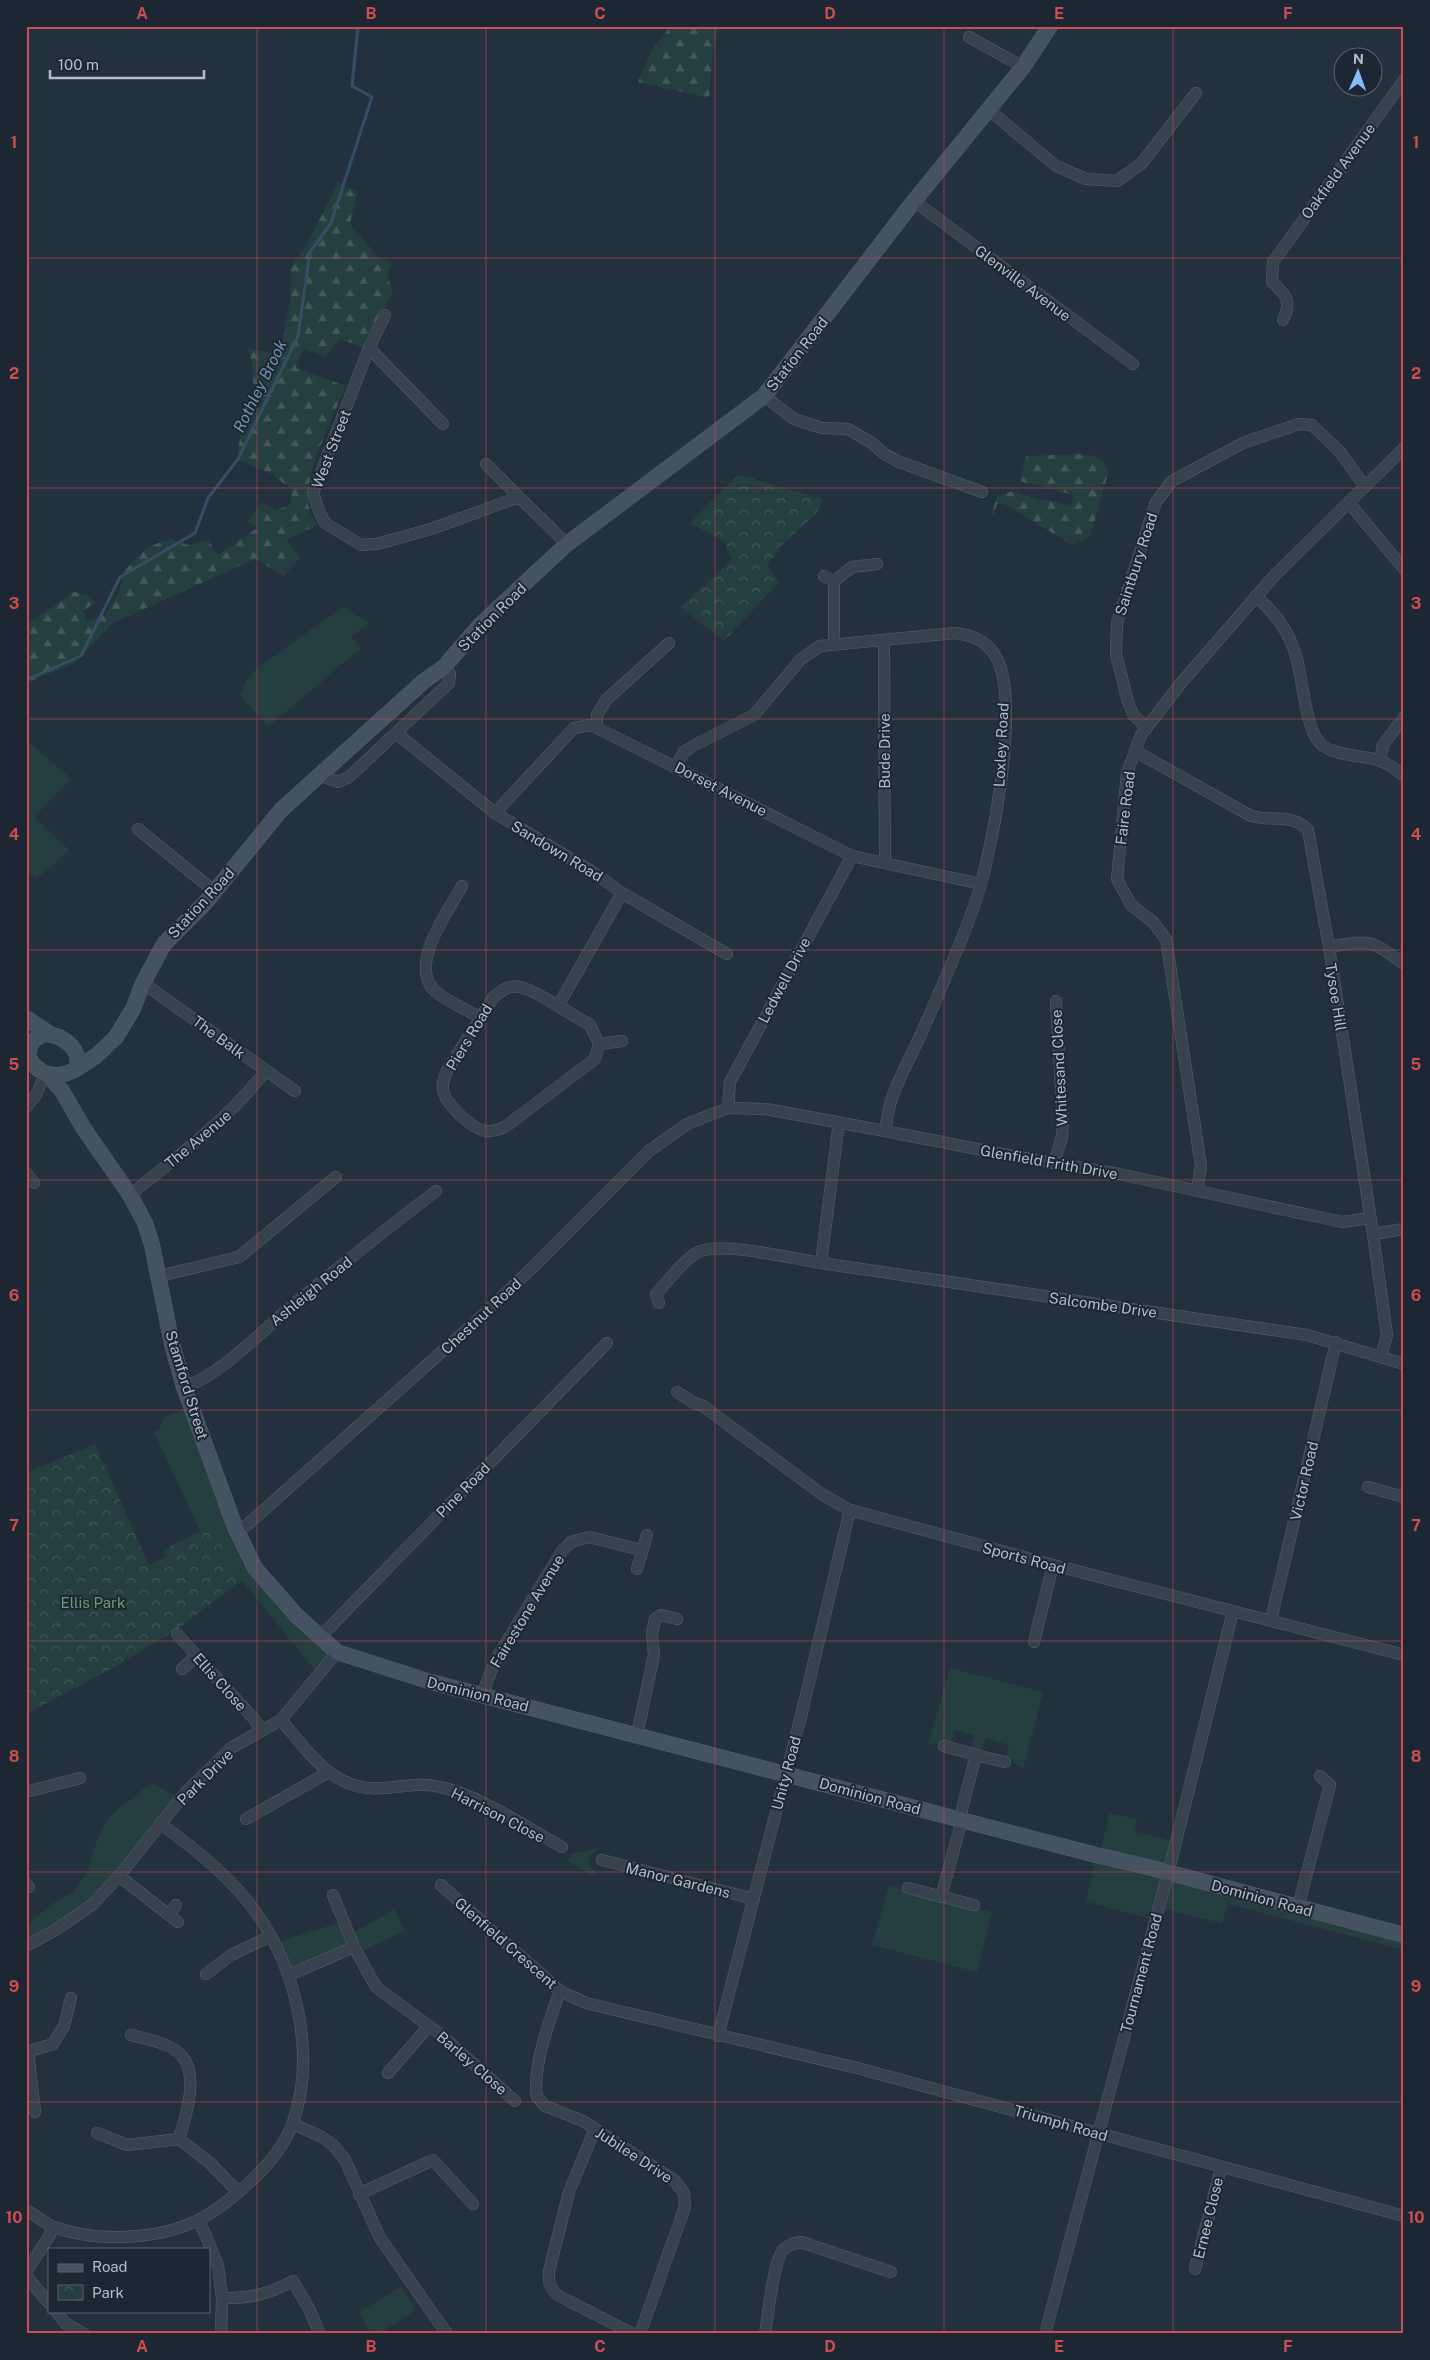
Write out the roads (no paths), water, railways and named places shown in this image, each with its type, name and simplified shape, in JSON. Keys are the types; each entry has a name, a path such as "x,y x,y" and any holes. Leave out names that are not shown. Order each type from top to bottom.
{"street":[{"name":"Station Road","path":"75,1070 87,1063 103,1049 122,1028 164,944 214,891 281,810 424,681 444,667 480,625 568,544 764,396 914,201 1023,67 1050,26"},
{"path":"969,37 1023,67"},
{"name":"Oakfield Avenue","path":"1283,320 1288,304 1285,296 1272,282 1273,262 1404,80"},
{"path":"988,109 1056,166 1086,179 1117,181 1141,164 1196,93"},
{"name":"Glenville Avenue","path":"914,201 1133,364"},
{"name":"West Street","path":"385,315 369,348 313,493 319,512 326,523 361,545 377,544 453,522 519,496"},
{"path":"369,348 444,424"},
{"path":"764,396 794,419 822,428 848,430 872,442 883,453 897,461 982,492"},
{"name":"Saintbury Road","path":"1147,727 1134,716 1128,702 1116,654 1117,623 1156,502 1172,481 1243,443 1299,424 1312,425 1341,453 1365,487"},
{"name":"Faire Road","path":"1197,1191 1201,1166 1166,939 1153,922 1131,905 1117,879 1126,773 1141,735 1181,683 1256,596 1404,448"},
{"path":"486,464 568,544"},
{"path":"1348,502 1404,570"},
{"path":"834,644 829,578 852,567 877,564"},
{"path":"1256,596 1270,608 1286,632 1296,655 1312,733 1321,745 1342,753 1380,760 1404,776"},
{"name":"Loxley Road","path":"676,766 684,752 754,715 806,656 820,646 955,634 966,635 988,646 1000,665 1006,722 1003,762 990,848 973,909 943,985 891,1101 885,1130"},
{"name":"Bude Drive","path":"884,640 885,862"},
{"path":"495,813 574,728 585,724 598,726 598,715 606,700 669,643"},
{"path":"322,772 332,781 343,782 448,683 450,674 444,667"},
{"path":"1380,760 1382,745 1404,717"},
{"name":"Dorset Avenue","path":"598,726 852,856 981,884"},
{"name":"Sandown Road","path":"396,733 495,813 596,874 622,893 727,954"},
{"name":"Tysoe Hill","path":"1135,750 1251,816 1265,820 1288,818 1302,823 1308,830 1329,947 1373,1234 1387,1335 1382,1357"},
{"path":"138,829 214,891"},
{"name":"Ledwell Drive","path":"728,1108 730,1082 852,856"},
{"path":"462,886 426,952 425,966 428,980 435,991 480,1017"},
{"path":"558,1006 622,893"},
{"path":"1329,947 1364,941 1379,945 1404,964"},
{"name":"The Balk","path":"143,983 296,1091"},
{"name":"Piers Road","path":"522,986 590,1025 599,1044 595,1059 506,1127 496,1131 487,1131 471,1125 446,1099 443,1089 448,1070 480,1017 501,989 522,986"},
{"name":"Whitesand Close","path":"1054,1163 1062,1136 1063,1121 1056,1001"},
{"path":"26,1018 50,1034 58,1036 76,1051 78,1058 69,1084 68,1100"},
{"path":"50,1034 34,1039 27,1056 32,1064 46,1074 60,1076 75,1070"},
{"path":"599,1044 624,1041"},
{"path":"76,1051 92,1052 103,1049"},
{"path":"26,1107 36,1095 46,1074"},
{"name":"Stamford Street","path":"46,1074 68,1100 86,1134 130,1195 145,1223 159,1276 172,1344 184,1387 236,1530 260,1574 276,1594 337,1652"},
{"name":"The Avenue","path":"130,1195 215,1127 236,1107 260,1078"},
{"name":"Glenfield Frith Drive","path":"728,1108 766,1109 885,1130 1197,1191 1342,1222 1370,1218"},
{"name":"Chestnut Road","path":"236,1530 247,1525 472,1325 649,1151 686,1124 728,1108"},
{"path":"821,1263 840,1122"},
{"path":"26,1173 34,1183"},
{"path":"159,1276 239,1257 336,1176"},
{"name":"Ashleigh Road","path":"184,1387 195,1384 214,1372 289,1308 436,1191"},
{"path":"1373,1234 1404,1229"},
{"name":"Salcombe Drive","path":"659,1303 656,1294 690,1258 707,1249 727,1248 1306,1335 1336,1342 1404,1364"},
{"name":"Victor Road","path":"1271,1620 1336,1342"},
{"name":"Pine Road","path":"318,1635 328,1628 607,1343"},
{"name":"Sports Road","path":"676,1392 702,1406 823,1495 850,1510 1053,1565 1404,1655"},
{"path":"1368,1487 1404,1497"},
{"name":"Unity Road","path":"718,2036 786,1774 850,1510"},
{"path":"637,1569 647,1536"},
{"name":"Fairestone Avenue","path":"482,1695 494,1662 562,1551 571,1542 589,1537 598,1538 642,1550"},
{"path":"1034,1642 1053,1565"},
{"name":"Tournament Road","path":"1045,2334 1234,1611"},
{"path":"637,1735 654,1655 652,1632 655,1619 661,1615 677,1619"},
{"name":"Ellis Close","path":"177,1634 254,1719 262,1731"},
{"name":"Dominion Road","path":"337,1652 361,1658 401,1674 1404,1935"},
{"name":"Park Drive","path":"26,1946 57,1929 93,1904 119,1876 160,1823 188,1791 231,1748 281,1720 337,1652"},
{"path":"182,1669 196,1656"},
{"name":"Harrison Close","path":"281,1720 327,1772 345,1782 382,1789 409,1784 425,1784 460,1792 562,1847"},
{"path":"944,1746 1005,1762"},
{"path":"941,1897 962,1820 962,1809 976,1755"},
{"path":"246,1819 327,1772"},
{"path":"1298,1907 1330,1786 1320,1776"},
{"path":"26,1792 80,1778"},
{"path":"26,2210 52,2226 78,2233 105,2237 139,2236 199,2220 260,2174 286,2139 293,2124 300,2102 303,2075 299,2019 289,1975 271,1936 255,1911 229,1878 210,1860 160,1823"},
{"name":"Manor Gardens","path":"602,1860 754,1899"},
{"path":"119,1876 173,1919 176,1905"},
{"name":"Glenfield Crescent","path":"441,1885 560,1991 586,2003 718,2036"},
{"path":"908,1888 974,1905"},
{"name":"Barley Close","path":"333,1895 354,1947 376,1987 430,2026 515,2101"},
{"path":"206,1974 232,1955 271,1936"},
{"path":"289,1975 354,1947"},
{"name":"Jubilee Drive","path":"560,1991 547,2028 536,2090 537,2097 545,2106 574,2117 595,2129 674,2180 684,2193 685,2200 677,2233 640,2334"},
{"path":"35,2112 27,2052 53,2044 64,2026 71,1998"},
{"name":"Barley Close","path":"388,2073 430,2026"},
{"path":"131,2035 166,2046 182,2055 190,2074 189,2108 179,2139"},
{"name":"Triumph Road","path":"718,2036 867,2070 1221,2168 1404,2216"},
{"path":"293,2124 322,2136 333,2145 345,2160 369,2216 390,2254 447,2334"},
{"path":"595,2129 569,2192 549,2271 550,2284 553,2291 559,2296 634,2334"},
{"path":"97,2133 127,2145 179,2139 210,2163 238,2192"},
{"path":"359,2194 433,2160 473,2204"},
{"name":"Ernee Close","path":"1195,2269 1221,2168"},
{"path":"199,2220 218,2265 222,2298 221,2334"},
{"path":"48,2301 26,2274 50,2235 52,2226"},
{"path":"765,2334 776,2266 782,2250 791,2244 801,2242 891,2272"},
{"path":"222,2298 255,2297 267,2294 293,2281 320,2334"},
{"path":"57,2312 65,2323 84,2334"}],"waterway":[{"name":"Rothley Brook","path":"26,680 81,656 120,577 195,533 208,498 238,459 298,336 310,252 331,223 372,97 352,86 358,26"}],"park label":[{"name":"Ellis Park","path":"93,1602"}]}
